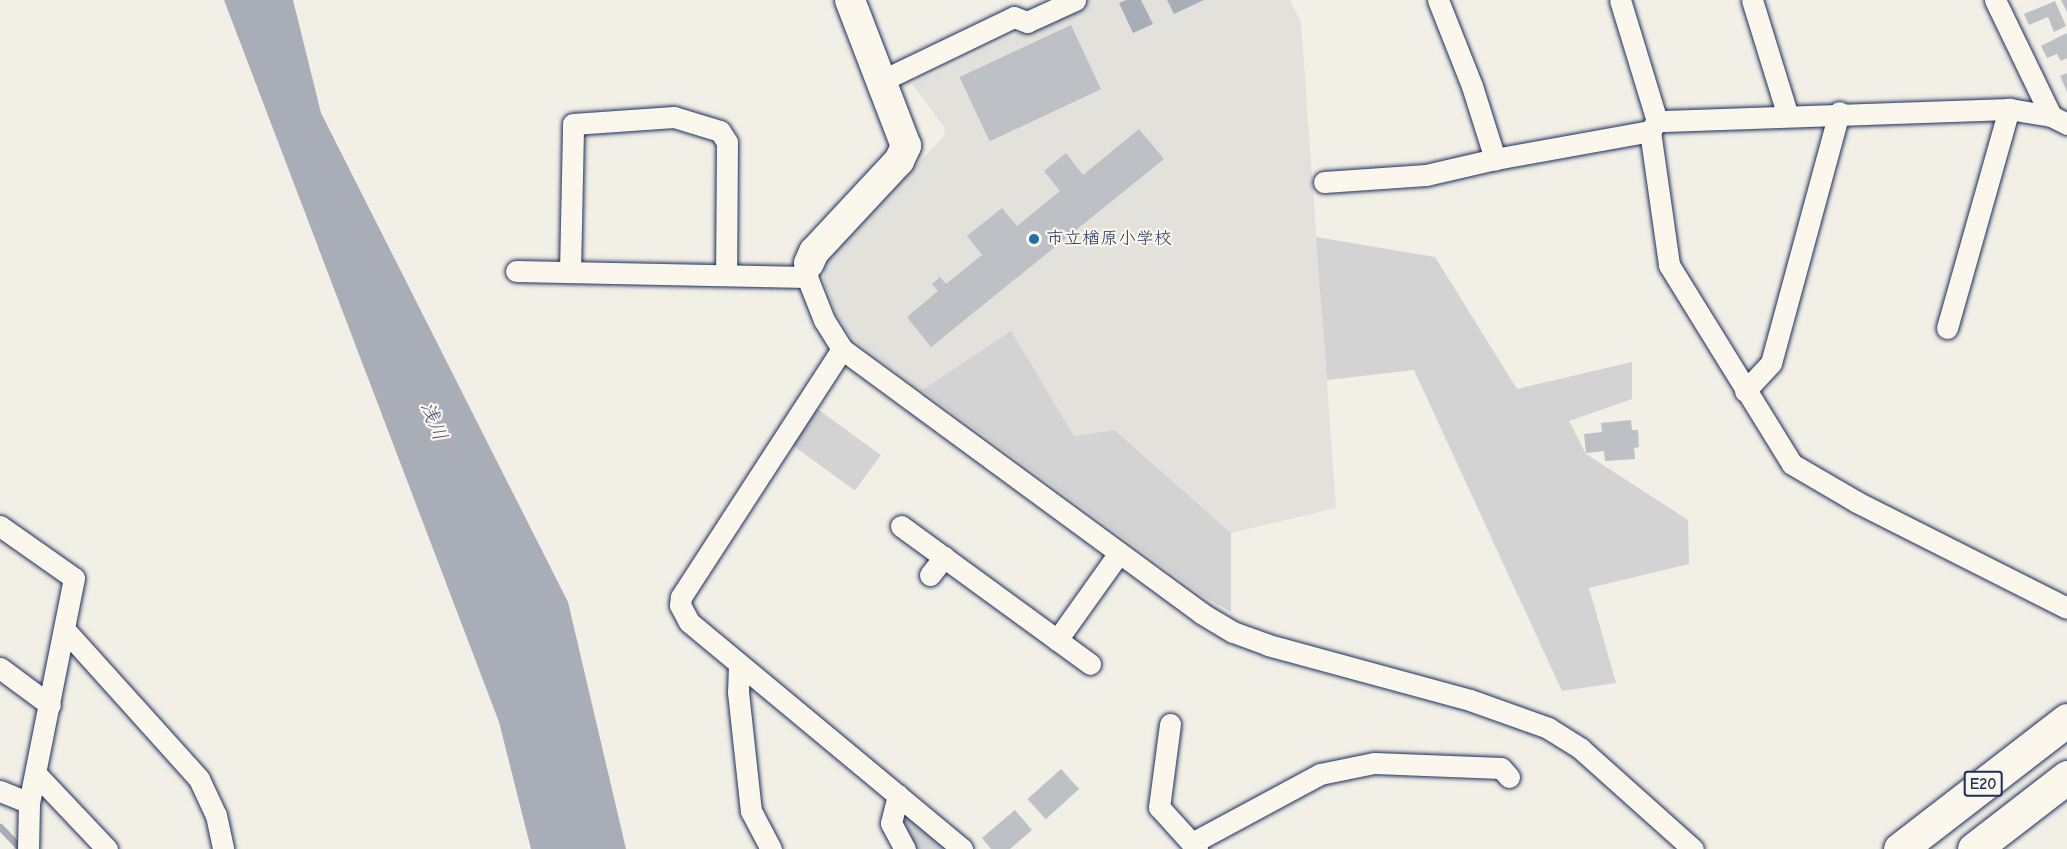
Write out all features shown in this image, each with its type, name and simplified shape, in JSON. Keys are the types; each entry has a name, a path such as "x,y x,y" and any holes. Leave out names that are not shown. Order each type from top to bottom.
{"highway":[{"name":"E20","path":"1900,849 2067,720"},
{"name":"E20","path":"1974,849 2067,777"}],"street":[{"path":"850,0 883,80 906,146 899,161 814,252 808,270 824,320 842,349 1119,553 1233,632 1470,700 1548,728 1581,749 1693,849"},
{"path":"883,80 1012,8 1027,22 1075,0"},
{"path":"1438,0 1472,86 1496,159"},
{"path":"1620,0 1654,126 1669,265 1792,464 1857,502 2067,608"},
{"path":"1752,0 1787,113"},
{"path":"1995,0 2059,120"},
{"path":"1323,182 1426,176 1654,126 1787,113 2009,109 2059,120"},
{"path":"1947,328 2009,109"},
{"path":"1745,391 1771,363 1839,112"},
{"path":"570,272 573,124 674,117 720,131 727,142 726,275"},
{"path":"516,271 726,275 808,270"},
{"path":"842,349 681,597 680,605 689,622 962,849"},
{"path":"0,526 74,578 37,775 29,803 28,849"},
{"path":"901,526 1090,664"},
{"path":"1057,640 1119,553"},
{"path":"930,575 944,557"},
{"path":"65,630 199,779 216,815 223,849"},
{"path":"739,665 738,692 751,811 771,849"},
{"path":"0,668 50,705"},
{"path":"1170,724 1159,807 1195,846 1320,774 1374,763 1501,768 1509,777"},
{"path":"37,775 107,849"},
{"path":"0,791 29,803"},
{"path":"898,795 891,823 905,849"}],"shaded area":[{"path":"1088,0 1290,0 1301,23 1336,508 1231,533 1116,430 1074,436 1011,332 922,390 852,338 837,316 824,281 824,262 945,135 944,127 912,84"},
{"path":"1316,237 1435,257 1517,389 1632,362 1632,399 1569,421 1586,454 1688,520 1689,564 1589,588 1616,683 1562,691 1414,370 1327,380"},
{"path":"1011,331 1074,436 1115,430 1231,533 1231,612 1206,598 922,390"},
{"path":"816,408 881,455 855,491 790,444"},
{"path":"898,795 962,849 905,849"}],"water":[{"name":"浅川","path":"224,0 293,0 321,113 568,602 626,849 531,849 499,722"},
{"path":"1126,0 1141,0 1153,24 1133,33 1119,3"},
{"path":"1167,0 1204,0 1174,14"}],"building":[{"path":"2061,0 2067,0 2067,12"},
{"path":"2055,1 2066,26 2054,32 2048,17 2029,25 2024,14"},
{"path":"1071,25 1101,89 990,141 960,77"},
{"path":"2067,33 2067,58 2061,61 2057,54 2047,58 2041,46"},
{"path":"2067,73 2067,92 2060,76"},
{"path":"1139,129 1164,159 931,347 907,317 938,291 932,284 940,277 946,284 982,255 967,236 1002,208 1017,226 1060,191 1044,171 1066,153 1083,175"},
{"path":"1631,420 1632,430 1638,430 1639,447 1634,448 1635,459 1605,461 1604,451 1586,453 1584,434 1602,432 1601,423"},
{"path":"1061,769 1079,789 1046,819 1028,799"},
{"path":"1015,810 1032,830 1010,849 991,849 982,838"}],"waterway":[{"path":"0,827 21,849"}],"place":[{"name":"市立楢原小学校","path":"1034,239"}]}
